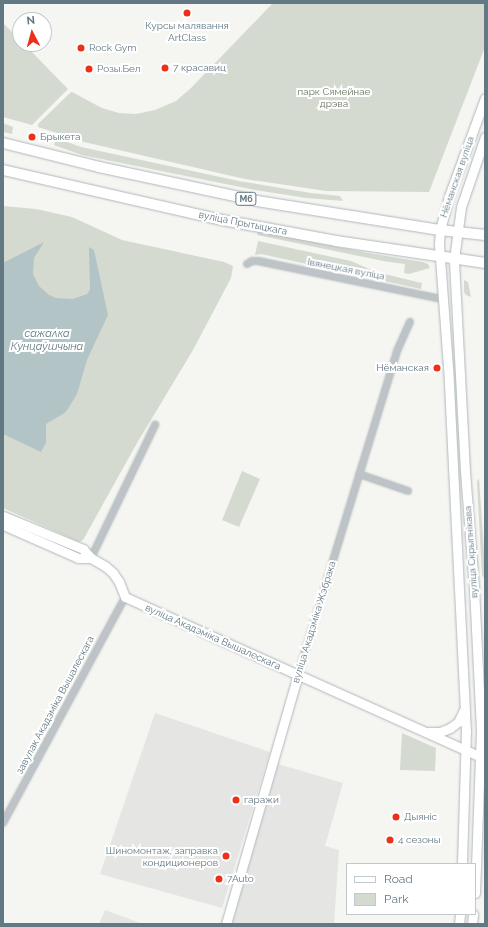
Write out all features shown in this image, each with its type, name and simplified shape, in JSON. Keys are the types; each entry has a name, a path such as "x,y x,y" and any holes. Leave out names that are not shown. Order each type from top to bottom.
{"main road":[{"name":"Нёманская вуліца","path":"438,257 440,230 449,196 485,98"},
{"name":"Нёманская вуліца","path":"454,260 460,207 485,137"},
{"name":"М6","path":"3,143 92,166 257,201 440,230 485,235"},
{"name":"вуліца Прытыцкага","path":"3,170 222,220 336,241 454,260 485,263"},
{"name":"вуліца Скрыпнікава","path":"438,257 448,367 465,709 466,750 462,863"},
{"name":"вуліца Скрыпнікава","path":"454,260 465,471 474,588 483,757 476,876"},
{"path":"3,516 83,549 91,558 105,566 113,573 119,582 125,597"},
{"path":"3,525 78,558 91,558"},
{"name":"вуліца Акадэміка Вышалескага","path":"125,597 424,732 483,757"},
{"name":"вуліца Акадэміка Жэбрака","path":"226,924 298,675"},
{"path":"424,732 440,732 450,728 458,722 465,709"}],"street":[{"name":"Івянецкая вуліца","path":"247,264 252,261 258,261 442,299"},
{"name":"вуліца Акадэміка Жэбрака","path":"298,675 397,351 410,322"},
{"path":"91,558 155,425"},
{"path":"359,474 408,491"},
{"name":"завулак Акадэміка Вышалескага","path":"3,823 125,597"}],"shaded area":[{"path":"155,713 270,752 222,908 100,874"},
{"path":"278,764 343,783 325,846 339,850 334,924 232,924"},
{"path":"105,910 143,924 99,924"}],"green space":[{"name":"парк Сямейнае дрэва","path":"273,3 485,3 485,47 429,192 326,191 245,179 84,142 38,127 38,124 72,92 102,108 119,113 136,114 155,110 176,101 191,88"},
{"path":"3,23 12,32 12,52 32,52 68,89 32,125 3,117"},
{"path":"3,123 13,127 12,134 3,132"},
{"path":"56,138 81,147 239,181 311,193 340,196 343,201 306,198 255,190 82,155 54,145"},
{"path":"3,206 36,209 72,217 122,240 224,262 233,266 231,278 193,350 137,443 83,540 79,542 3,508"},
{"path":"258,231 368,253 423,262 428,264 430,268 409,274 404,273 405,264 383,261 257,235"},
{"path":"258,241 351,261 376,272 422,283 421,289 261,254 255,255"},
{"path":"464,280 468,282 471,297 466,295 464,292"},
{"path":"242,471 260,479 239,527 222,520"},
{"path":"479,478 485,580 482,575 477,482"},
{"path":"402,733 436,748 435,771 400,770"}],"water":[{"name":"сажалка Кунцаўшчына","path":"44,242 34,258 33,274 39,286 49,295 56,298 73,299 87,294 90,290 89,247 94,250 108,315 87,360 77,394 66,412 46,424 46,443 41,452 3,434 3,263"}],"place":[{"name":"Курсы малявання ArtClass","path":"187,13"},
{"name":"Rock Gym","path":"81,48"},
{"name":"7 красавиц","path":"165,68"},
{"name":"Розы.Бел","path":"89,69"},
{"name":"Брыкета","path":"32,137"},
{"name":"Нёманская","path":"437,368"},
{"name":"гаражи","path":"236,800"},
{"name":"Дыяніс","path":"396,817"},
{"name":"4 сезоны","path":"390,840"},
{"name":"Шиномонтаж, заправка кондиционеров","path":"226,856"},
{"name":"7Auto","path":"219,879"}]}
